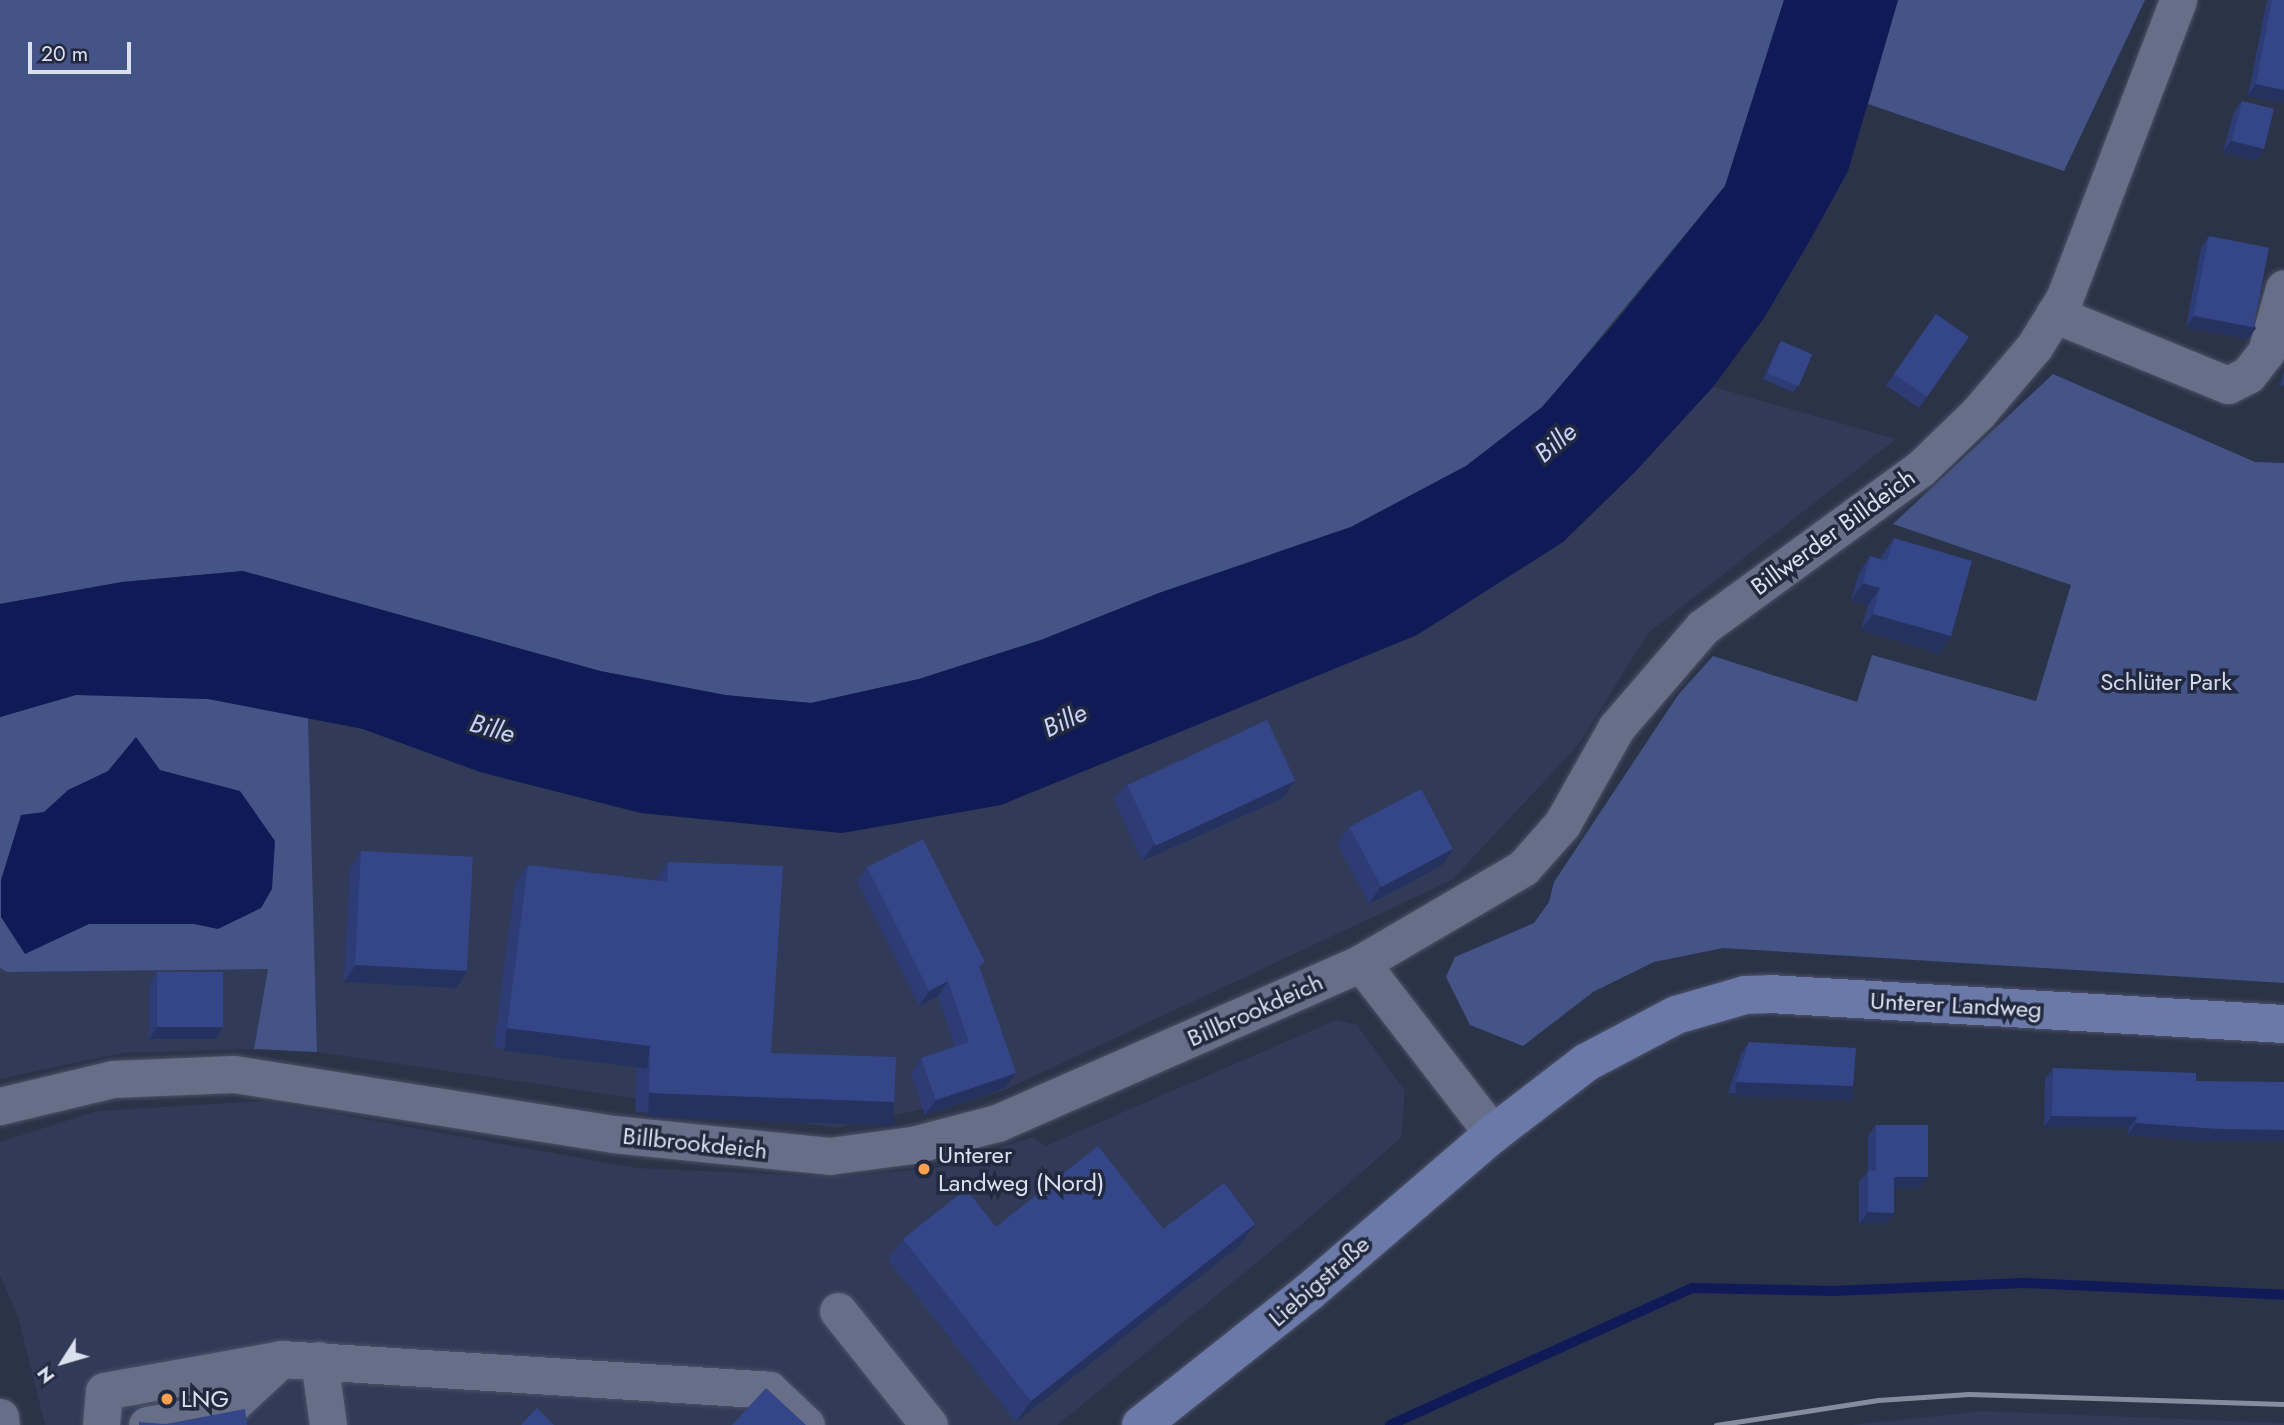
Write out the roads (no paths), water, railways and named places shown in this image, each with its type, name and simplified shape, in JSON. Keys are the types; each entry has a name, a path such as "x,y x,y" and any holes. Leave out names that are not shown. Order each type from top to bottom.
{"main road":[{"name":"Unterer Landweg","path":"1635,1033 1716,1003 1770,994 2284,1024"},
{"name":"Liebigstraße","path":"1141,1425 1310,1292 1493,1134 1587,1062 1635,1033"}],"street":[{"name":"Billwerder Billdeich","path":"1361,963 1523,868 1562,824 1616,728 1703,627 1920,469 1978,413 2034,346 2054,314 2178,0"},
{"path":"2054,314 2228,385 2248,375 2266,352 2284,288"},
{"path":"1361,963 1493,1134"},
{"name":"Billbrookdeich","path":"0,1107 113,1079 234,1074 613,1134 829,1156 913,1145 997,1123 1361,963"},
{"path":"838,1311 929,1425"},
{"path":"147,1425 225,1411 281,1359"},
{"path":"101,1425 104,1391 281,1359 769,1390 806,1425"},
{"path":"319,1360 328,1425"},
{"path":"0,1418 1,1425"}],"water":[{"name":"Bille","path":"1784,0 1898,0 1848,171 1809,242 1764,318 1713,387 1635,472 1563,542 1417,635 1001,805 842,833 641,813 480,772 363,729 208,699 76,695 0,717 0,604 122,582 243,571 600,671 725,695 811,703 919,679 1041,640 1159,593 1351,527 1466,466 1542,407 1614,324 1725,186"},
{"path":"136,737 160,770 240,791 275,841 272,889 261,908 218,929 194,924 89,924 25,954 1,917 1,880 21,815 44,812 68,790 108,771"}],"waterway":[{"path":"1390,1425 1692,1288 1832,1291 2024,1283 2284,1295"}],"railway":[{"path":"1716,1425 1878,1400 1969,1394 2284,1404"}],"place":[{"name":"Unterer Landweg (Nord)","path":"924,1169"},
{"name":"LNG","path":"167,1399"}],"park label":[{"name":"Schlüter Park","path":"2166,682"}]}
